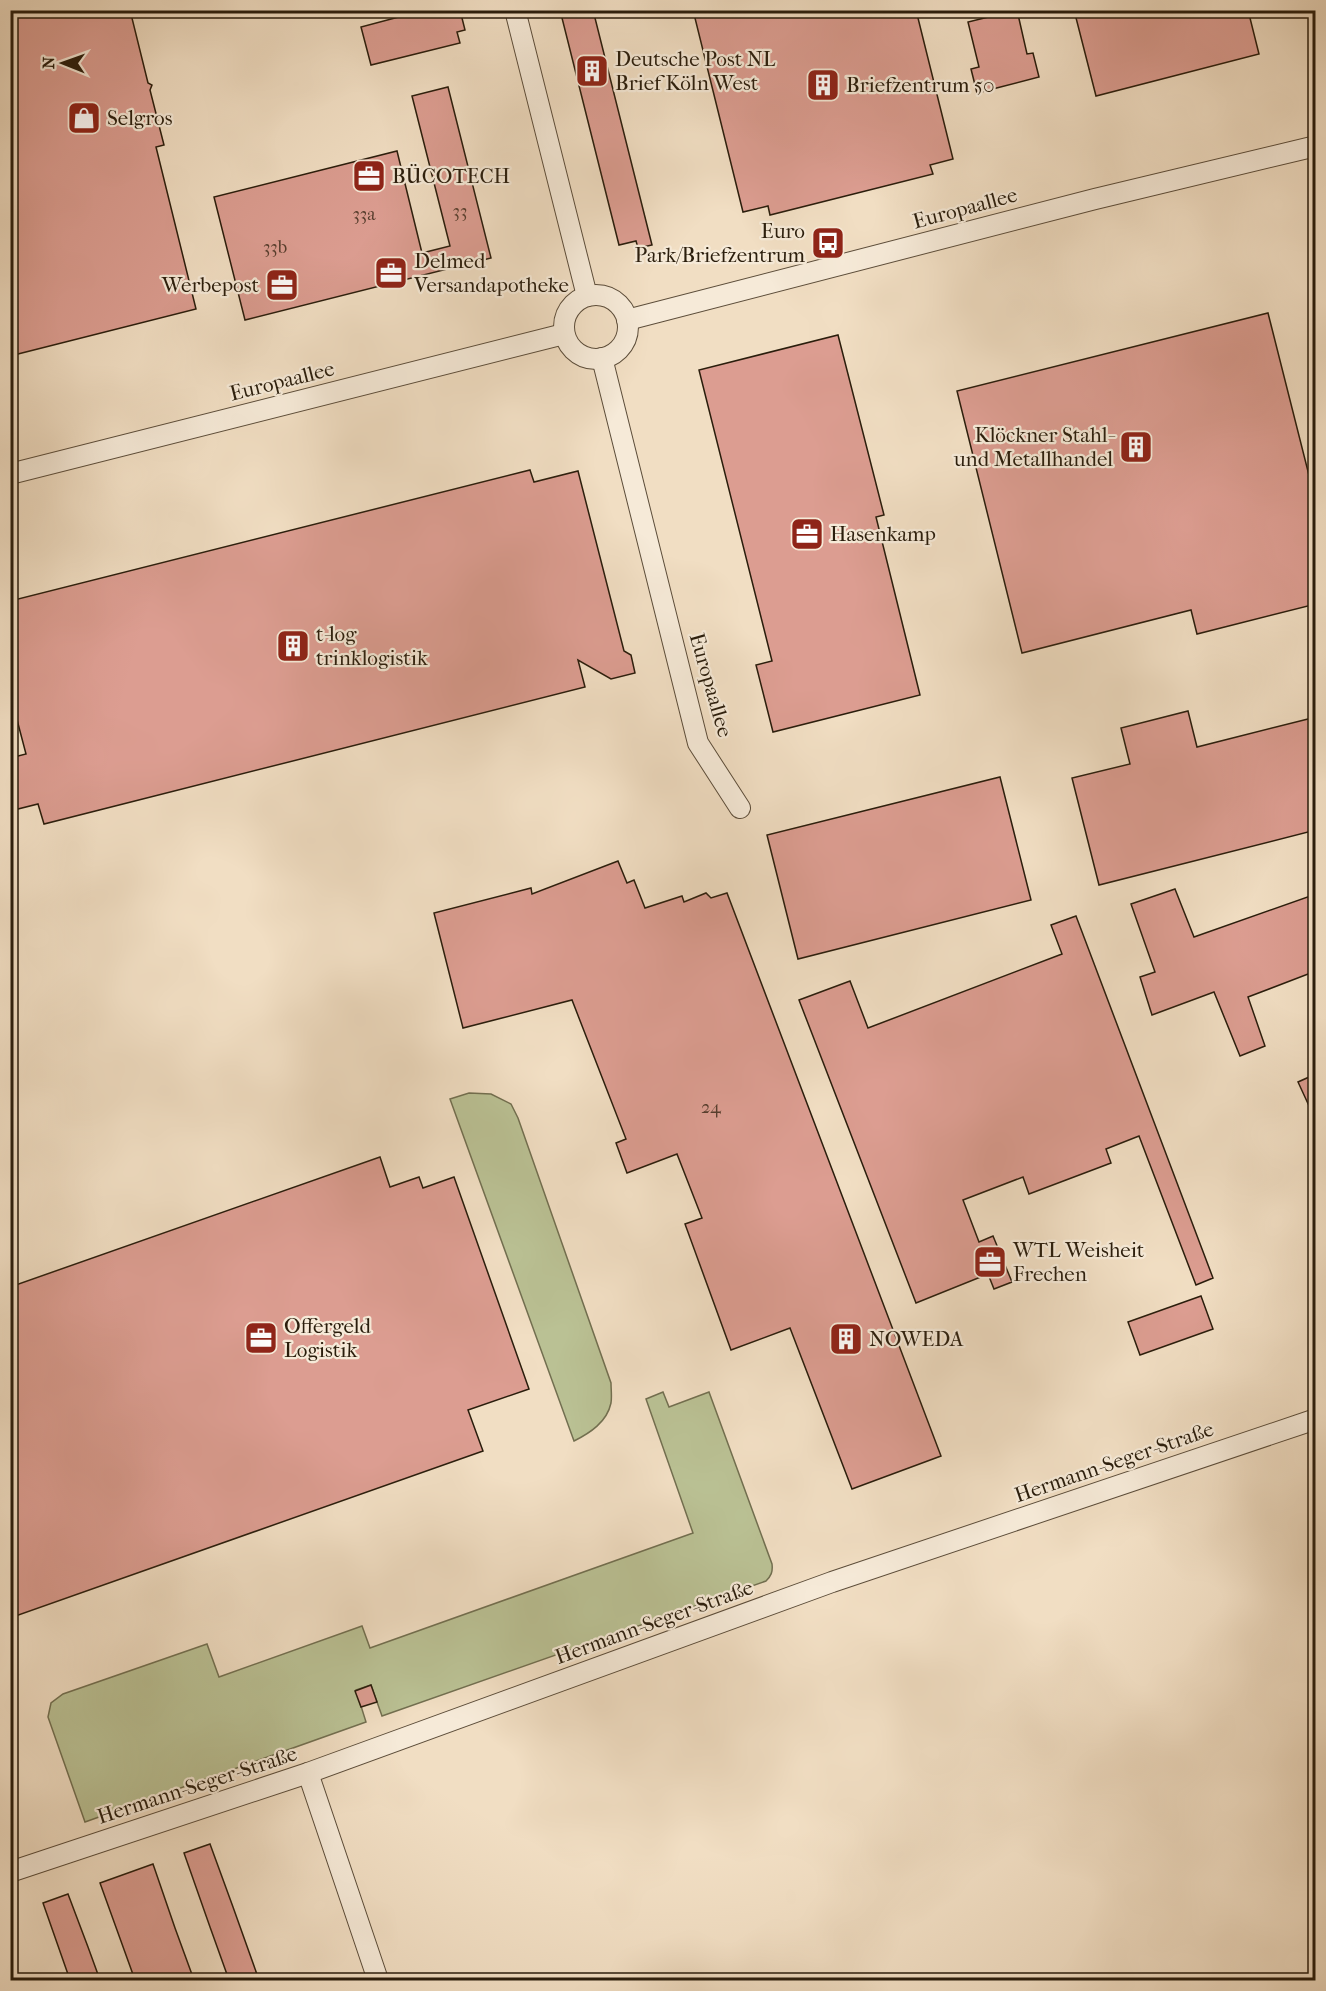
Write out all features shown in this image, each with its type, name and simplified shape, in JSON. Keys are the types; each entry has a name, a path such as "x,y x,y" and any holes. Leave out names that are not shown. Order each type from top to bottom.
{"street":[{"path":"515,10 587,296"},
{"name":"Europaallee","path":"627,320 1095,199 1316,146"},
{"path":"601,295 611,299 622,309 627,320 624,342 612,354 602,358 588,358 578,354 569,345 564,334 567,311 577,300 587,296 601,295"},
{"name":"Europaallee","path":"10,474 564,334"},
{"name":"Europaallee","path":"602,358 698,743 740,808"},
{"name":"Hermann-Seger-Straße","path":"10,1872 308,1773 832,1582 1316,1419"},
{"path":"308,1773 378,1980"}],"green space":[{"path":"469,1093 491,1094 511,1104 518,1118 611,1383 611,1403 606,1416 592,1430 574,1441 450,1099"},
{"path":"663,1392 669,1407 709,1392 772,1564 771,1574 766,1581 382,1716 371,1685 356,1690 366,1722 85,1822 48,1717 51,1703 63,1694 207,1644 219,1677 362,1626 370,1648 693,1533 646,1399"}],"building":[{"path":"10,10 130,10 148,83 152,85 150,90 164,145 156,147 196,309 10,356"},
{"path":"425,10 460,10 465,30 457,32 460,43 371,65 361,27"},
{"name":"Deutsche Post NL Brief Köln West","path":"560,10 593,10 652,245 638,248 636,241 619,245"},
{"name":"Briefzentrum 50","path":"693,10 916,10 953,159 930,165 933,174 770,215 768,206 743,212"},
{"path":"1017,10 1027,54 1033,53 1039,77 977,93 971,69 979,67 968,22"},
{"path":"1074,10 1248,10 1259,54 1096,96"},
{"path":"448,87 491,258 245,320 214,197 397,151 422,253 450,246 412,96"},
{"name":"Klöckner Stahl- und Metallhandel","path":"1268,313 1316,503 1316,604 1197,634 1191,610 1022,653 957,391"},
{"path":"838,335 884,515 876,517 920,695 773,732 756,665 772,661 699,370"},
{"name":"t-log trinklogistik","path":"530,470 534,482 578,471 624,651 631,655 635,673 611,679 578,660 585,687 44,824 38,804 10,811 10,758 26,754 10,693 10,601"},
{"path":"1188,711 1197,747 1316,717 1316,830 1099,885 1072,778 1130,764 1121,728"},
{"path":"1000,777 1031,900 798,959 767,835"},
{"path":"618,861 627,883 634,880 645,908 682,896 684,902 706,893 711,898 727,893 941,1456 852,1489 790,1328 731,1350 685,1224 702,1218 677,1154 627,1173 616,1143 626,1139 572,1000 463,1028 434,913 531,888 532,894"},
{"path":"1175,889 1194,937 1316,894 1316,971 1248,997 1265,1046 1240,1056 1214,992 1152,1015 1140,977 1155,972 1131,904"},
{"path":"1076,916 1213,1278 1196,1285 1139,1136 1106,1149 1111,1163 1029,1194 1023,1177 963,1200 979,1242 993,1236 1012,1282 994,1289 988,1274 916,1303 799,1000 850,981 868,1028 1062,954 1051,925"},
{"path":"1316,1074 1316,1121 1298,1082"},
{"name":"Offergeld Logistik","path":"380,1157 390,1187 419,1177 423,1188 454,1177 529,1389 468,1410 483,1451 10,1618 10,1287"},
{"path":"1201,1296 1213,1329 1140,1355 1128,1322"},
{"path":"371,1685 377,1702 361,1707 355,1691"},
{"path":"210,1844 259,1980 229,1980 184,1853"},
{"path":"153,1864 194,1980 135,1980 100,1883"},
{"path":"68,1894 100,1980 70,1980 43,1903"}],"place":[{"name":"Deutsche Post NL Brief Köln West","path":"592,71"},
{"name":"Briefzentrum 50","path":"823,85"},
{"name":"Selgros","path":"84,118"},
{"name":"BÜCOTECH","path":"369,176"},
{"name":"Euro Park/Briefzentrum","path":"828,243"},
{"name":"Delmed Versandapotheke","path":"391,273"},
{"name":"Werbepost","path":"282,285"},
{"name":"Klöckner Stahl- und Metallhandel","path":"1136,447"},
{"name":"Hasenkamp","path":"807,534"},
{"name":"t-log trinklogistik","path":"293,646"},
{"name":"WTL Weisheit Frechen","path":"990,1262"},
{"name":"Offergeld Logistik","path":"261,1338"},
{"name":"NOWEDA","path":"846,1339"}]}
